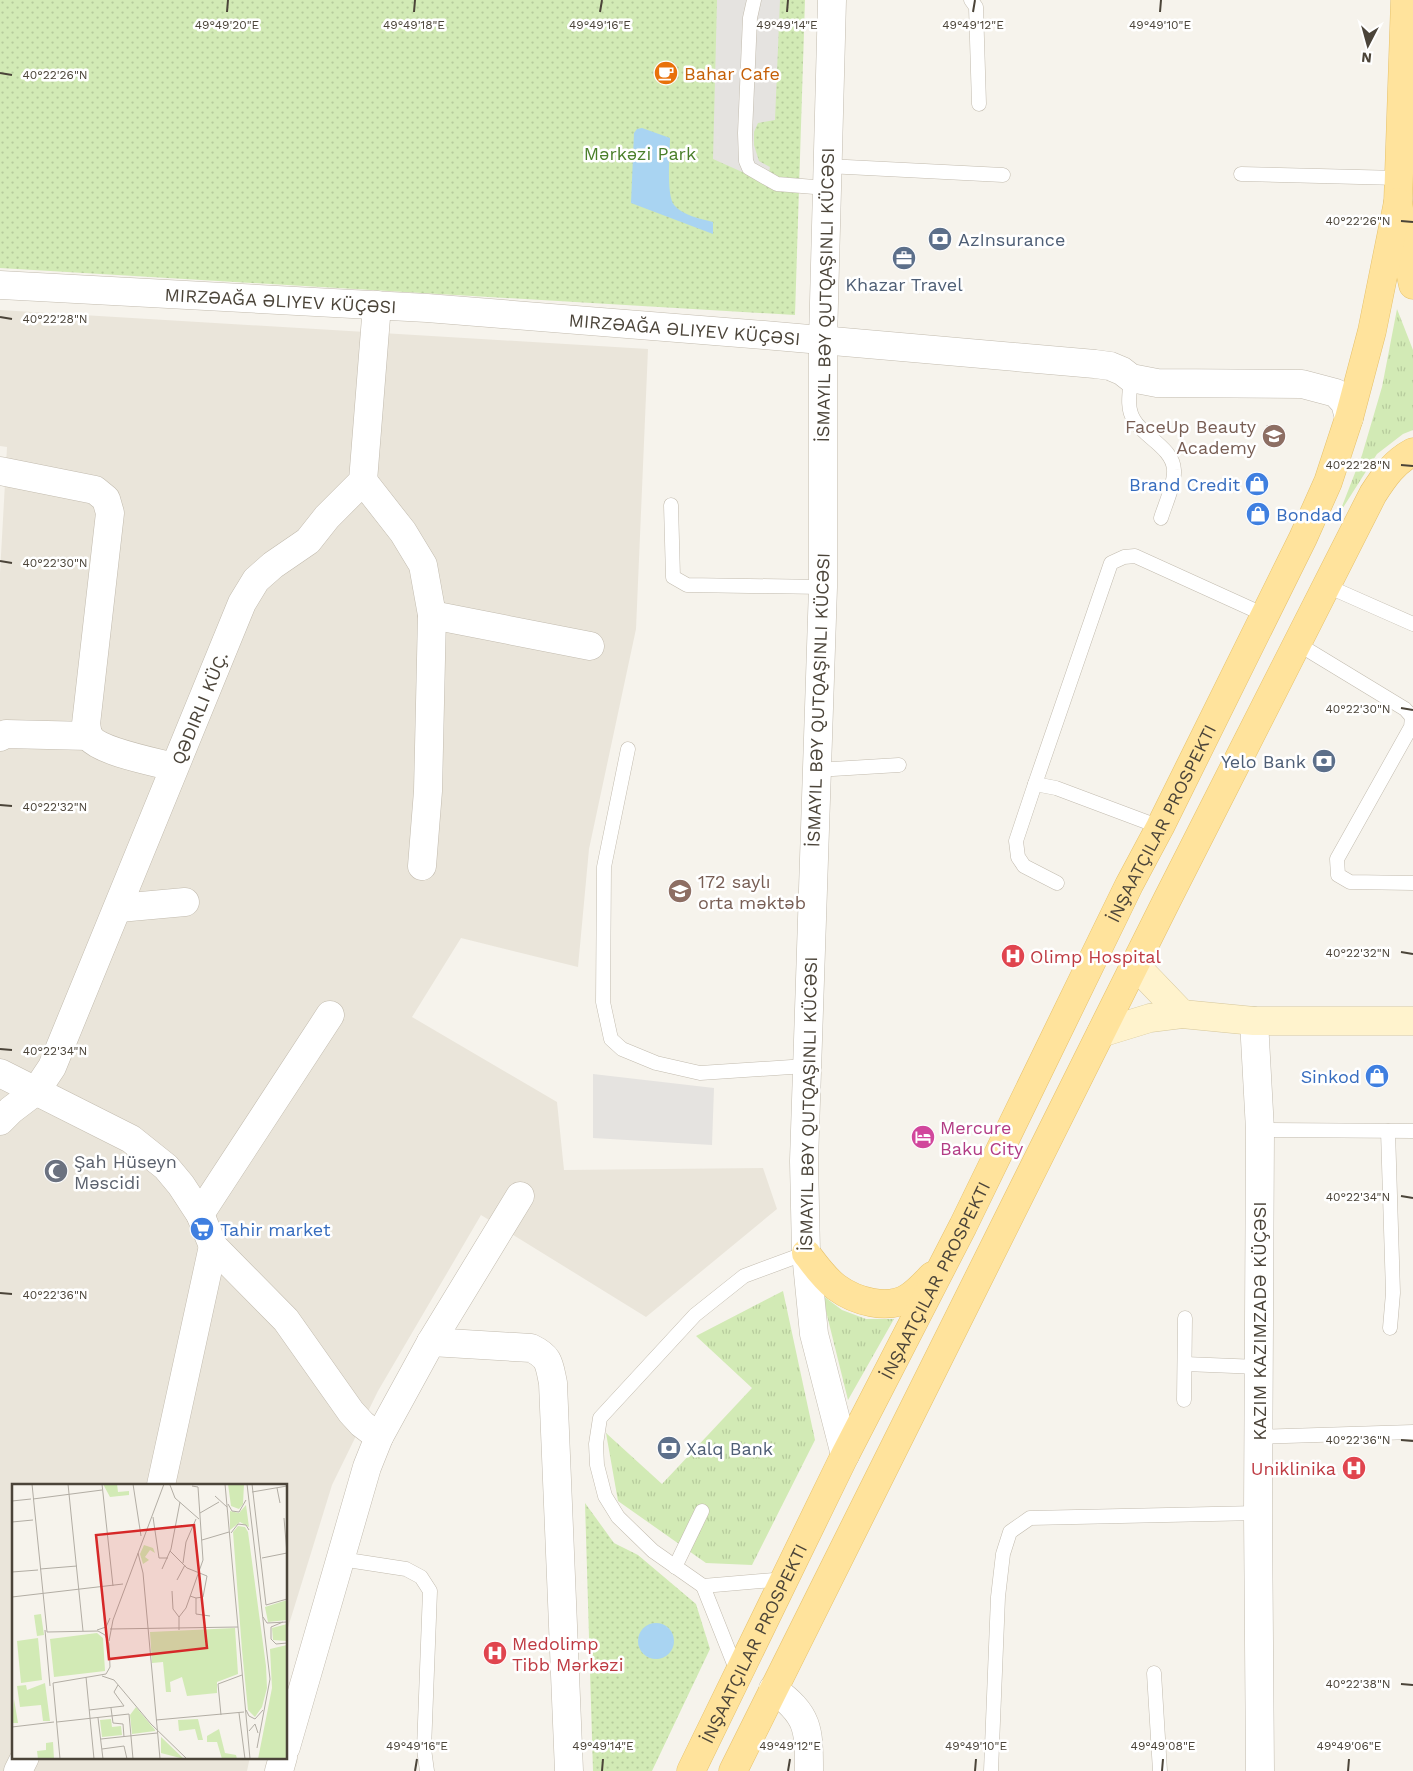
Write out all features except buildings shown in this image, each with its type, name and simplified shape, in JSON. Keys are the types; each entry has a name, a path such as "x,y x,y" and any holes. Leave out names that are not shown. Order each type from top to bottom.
{"main road":[{"path":"691,1771 845,1455 942,1266 1129,885 1160,827 1265,615 1328,482 1349,418 1372,331 1398,190 1405,0"},
{"path":"1398,190 1404,244 1413,285"},
{"path":"733,1771 1372,494 1390,469 1413,452"},
{"path":"806,1253 824,1276 837,1288 854,1297 892,1304 908,1298 942,1266"}],"street":[{"path":"832,0 823,340 823,587 804,1161 806,1253 814,1334 845,1455"},
{"name":"MIRZƏAĞA ƏLIYEV KÜÇƏSI","path":"0,286 378,305 823,340 1095,364 1110,366 1122,371 1131,378 1157,383 1302,384 1336,394 1345,403 1349,418"},
{"path":"378,305 363,481 403,532 423,565 432,614 428,792 422,866"},
{"path":"0,471 95,490 106,499 110,513 86,724 89,736 97,744 112,750 174,767"},
{"name":"QƏDIRLI KÜÇ.","path":"0,1121 36,1091 52,1067 119,908 174,767 242,603 256,580 273,565 308,541 327,518 363,481"},
{"path":"432,614 590,646"},
{"path":"0,737 6,734 89,736"},
{"path":"119,908 185,902"},
{"path":"1135,965 1182,1014"},
{"path":"1101,1033 1150,1018 1182,1014 1254,1021 1413,1021"},
{"path":"200,1214 330,1015"},
{"path":"1254,1021 1260,1130 1258,1437 1260,1771"},
{"path":"0,1073 131,1139 166,1167 200,1214 214,1246 286,1320 351,1412 362,1424 379,1437"},
{"path":"288,1740 367,1467 379,1437 431,1342 520,1196"},
{"path":"160,1484 214,1246"},
{"path":"431,1342 531,1348 541,1353 548,1360 553,1383 570,1767"},
{"path":"773,1690 791,1702 802,1716 807,1734 809,1771"},
{"path":"18,1771 24,1758"},
{"path":"279,1771 283,1758"}],"lane":[{"path":"754,0 750,18 745,133 746,161 749,168 777,184 827,177 1003,175"},
{"path":"971,0 976,8 979,104"},
{"path":"1241,174 1398,190"},
{"path":"1131,378 1130,407 1134,420 1169,455 1174,470 1161,518"},
{"path":"671,505 673,577 688,585 823,587"},
{"path":"1057,883 1024,866 1018,856 1016,842 1034,784 1111,563 1124,557 1135,556 1265,615"},
{"path":"1327,586 1413,624"},
{"path":"1298,644 1405,709 1412,717 1411,727 1337,859 1338,875 1350,882 1413,883"},
{"path":"628,749 604,868 603,1002 611,1039 622,1049 656,1063 700,1073 806,1066"},
{"path":"816,770 899,765"},
{"path":"1034,784 1056,788 1160,827"},
{"path":"1260,1130 1413,1131"},
{"path":"1388,1131 1393,1293 1390,1328"},
{"path":"738,1675 703,1586 653,1551 618,1517 605,1496 597,1465 596,1444 600,1418 695,1315 744,1276 806,1253"},
{"path":"1184,1400 1185,1318"},
{"path":"1185,1364 1259,1367"},
{"path":"1258,1437 1413,1432"},
{"path":"675,1567 702,1511"},
{"path":"990,1771 998,1597 1003,1554 1010,1532 1030,1518 1258,1513"},
{"path":"341,1559 406,1569 421,1577 430,1591 424,1749 427,1771"},
{"path":"703,1586 785,1579"},
{"path":"1154,1673 1160,1771"}],"shaded area":[{"path":"717,0 780,0 775,120 758,123 754,132 754,145 759,161 770,167 767,183 713,159"},
{"path":"0,310 648,349 636,629 589,849 578,967 461,938 412,1017 557,1102 564,1170 763,1168 777,1209 646,1317 481,1215 378,1391 332,1485 288,1628 288,1484 12,1484 12,1758 250,1758 247,1771 0,1771 0,573 7,447 0,446"},
{"path":"593,1074 714,1088 712,1145 593,1138"}],"green space":[{"name":"Mərkəzi Park","path":"0,0 805,0 795,315 0,268"},
{"path":"1397,309 1413,350 1413,430 1403,434 1377,454 1339,514 1362,455 1382,387"},
{"path":"783,1291 815,1440 752,1565 706,1563 618,1501 606,1433 662,1484 752,1388 696,1336"},
{"path":"822,1295 842,1310 866,1319 894,1319 848,1400"},
{"path":"585,1503 614,1543 638,1555 696,1604 710,1649 652,1771 593,1771"}],"water":[{"path":"642,128 670,138 669,183 674,205 692,216 713,222 713,234 631,203 634,133 637,129"},
{"path":"656,1623 663,1624 669,1628 673,1634 673,1648 669,1654 663,1658 656,1659 649,1658 643,1654 639,1648 638,1641 639,1634 643,1628 649,1624"}],"place":[{"name":"Bahar Cafe","path":"666,73"},
{"name":"AzInsurance","path":"940,239"},
{"name":"Khazar Travel","path":"904,258"},
{"name":"FaceUp Beauty Academy","path":"1274,436"},
{"name":"Brand Credit","path":"1257,484"},
{"name":"Bondad","path":"1258,514"},
{"name":"Yelo Bank","path":"1324,761"},
{"name":"172 saylı orta məktəb","path":"680,891"},
{"name":"Olimp Hospital","path":"1013,956"},
{"name":"Sinkod","path":"1377,1076"},
{"name":"Mercure Baku City","path":"923,1137"},
{"name":"Şah Hüseyn Məscidi","path":"56,1171"},
{"name":"Tahir market","path":"202,1229"},
{"name":"Xalq Bank","path":"669,1448"},
{"name":"Uniklinika","path":"1354,1468"},
{"name":"Medolimp Tibb Mərkəzi","path":"495,1653"}]}
